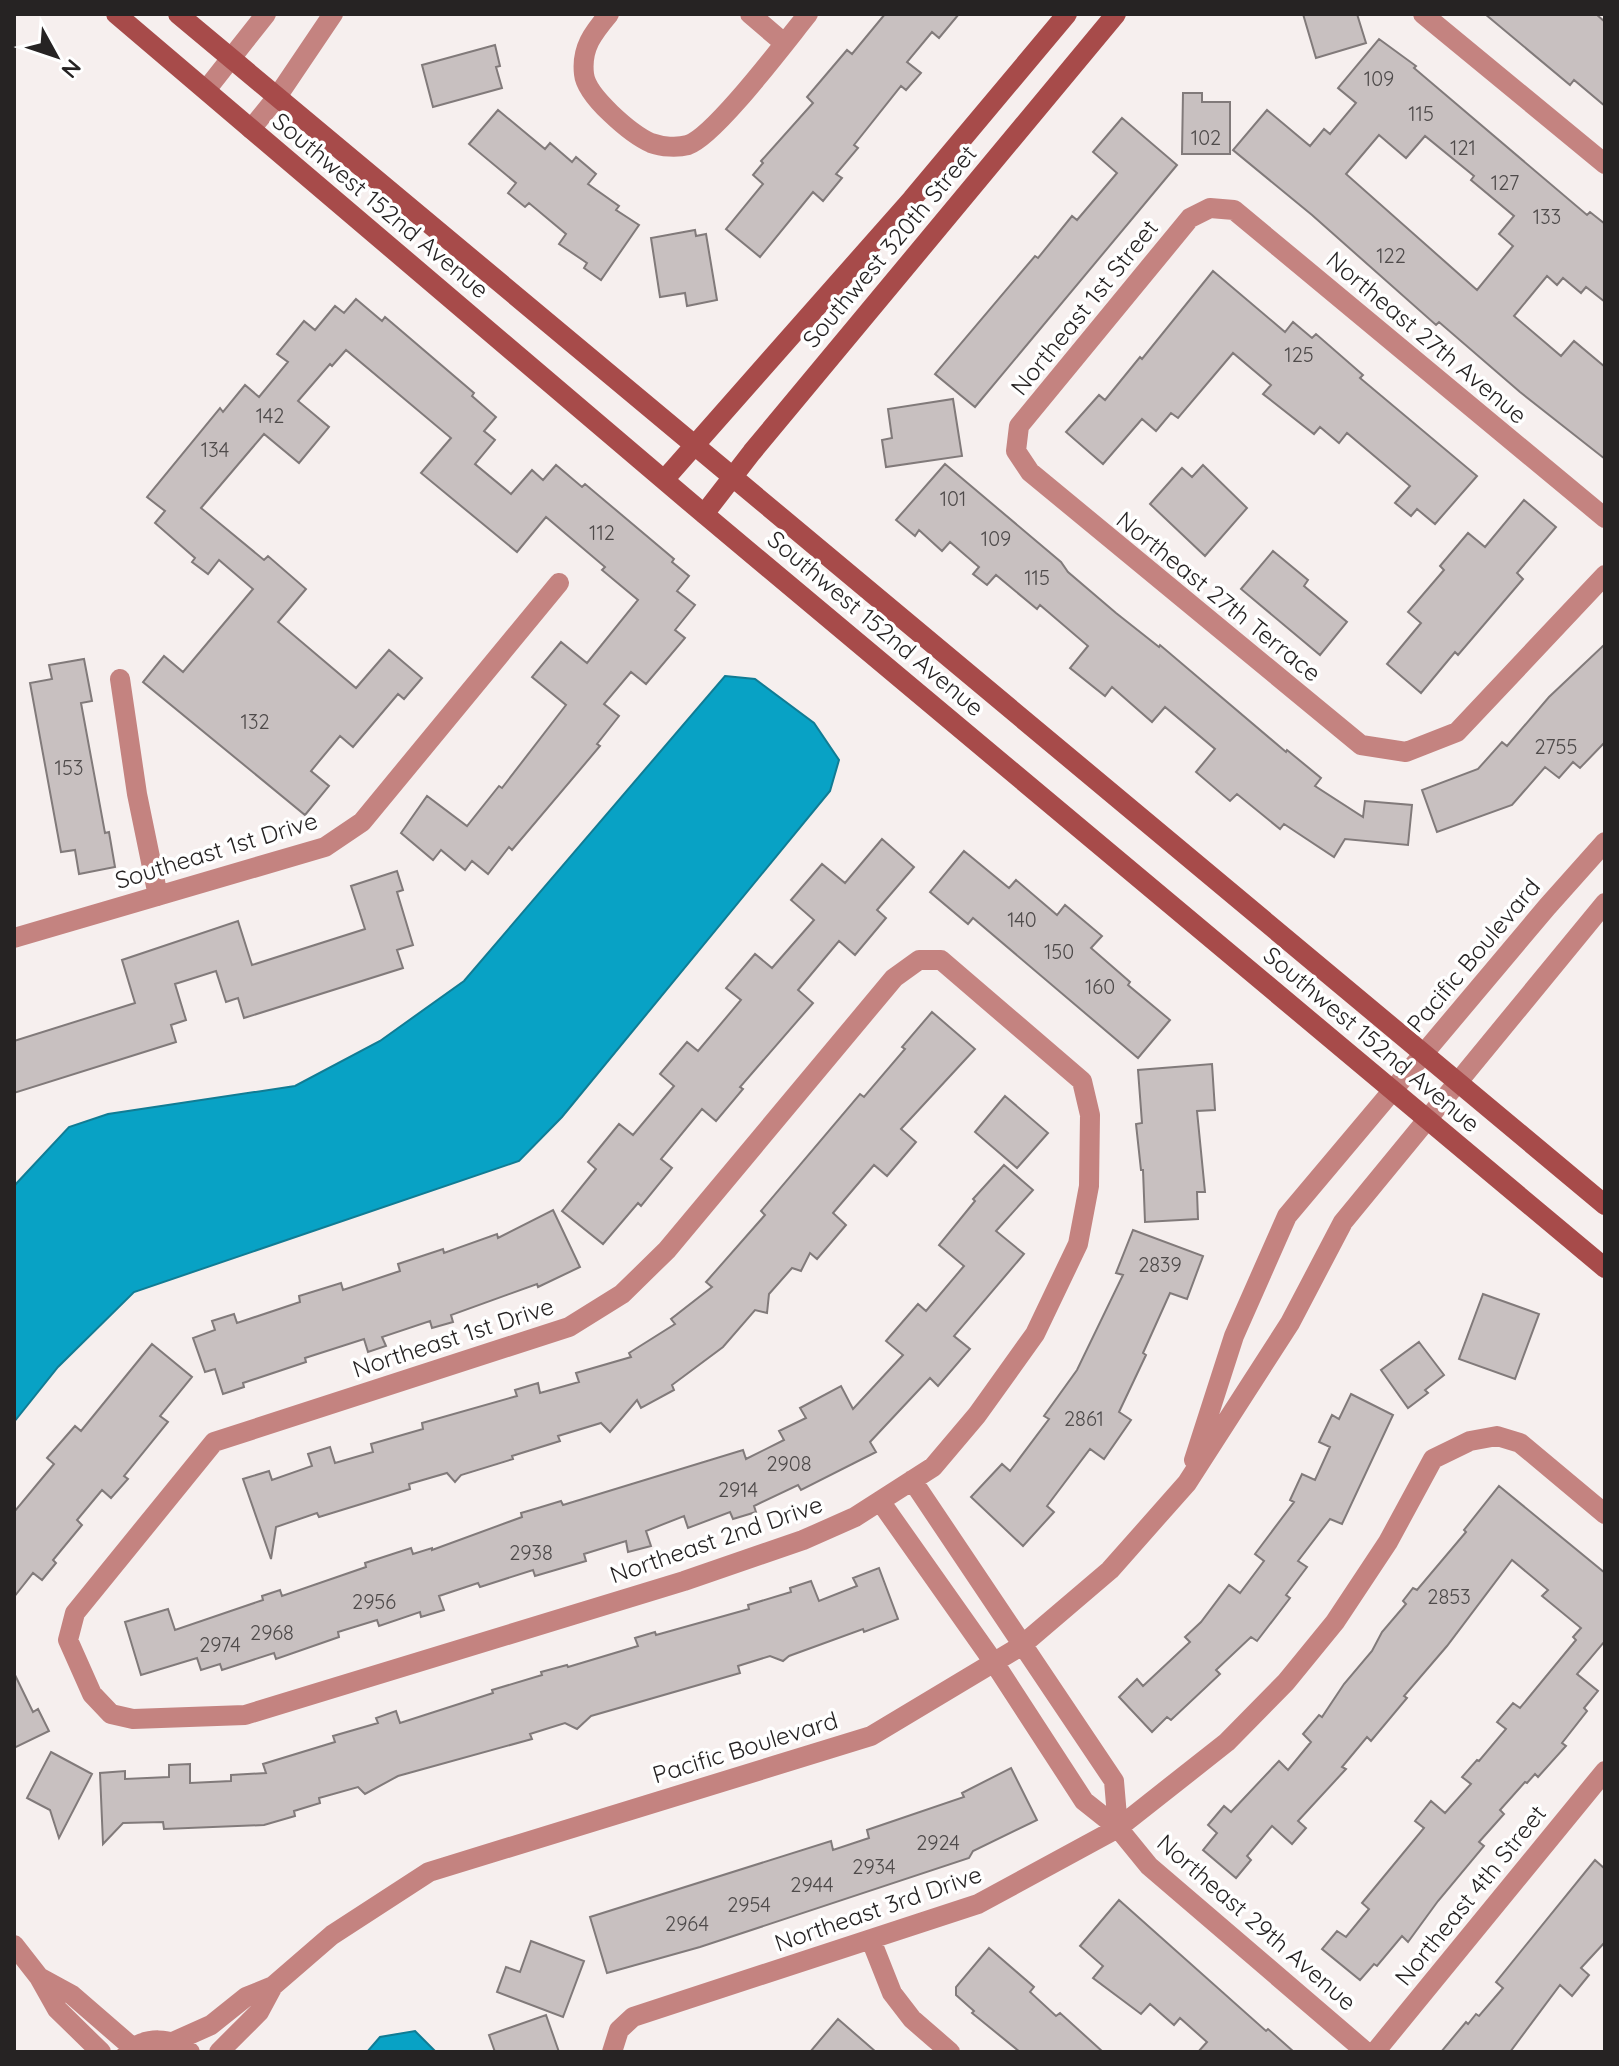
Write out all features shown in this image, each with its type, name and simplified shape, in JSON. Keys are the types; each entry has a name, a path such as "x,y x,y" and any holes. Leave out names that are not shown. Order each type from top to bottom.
{"street":[{"name":"Southwest 152nd Avenue","path":"116,14 704,514 1605,1268"},
{"name":"Southwest 152nd Avenue","path":"178,14 1605,1205"},
{"path":"206,90 266,14"},
{"path":"251,129 277,97 333,14"},
{"path":"609,14 591,35 584,52 584,77 592,94 635,133 653,143 679,147 706,135 808,14"},
{"path":"750,14 784,43"},
{"name":"Southwest 320th Street","path":"664,480 912,199 1067,14"},
{"name":"Southwest 320th Street","path":"704,514 732,476 1116,14"},
{"path":"1423,14 1605,164"},
{"name":"Northeast 1st Street","path":"1016,451 1019,426 1190,218 1210,208"},
{"name":"Northeast 27th Avenue","path":"1210,208 1234,210 1605,518"},
{"name":"Northeast 27th Terrace","path":"1016,451 1030,472 1069,506 1361,745 1406,752 1457,732 1605,575"},
{"name":"Southeast 1st Drive","path":"14,938 325,847 362,822 559,583"},
{"path":"120,679 137,794 158,896"},
{"name":"Pacific Boulevard","path":"1187,1483 1234,1336 1287,1216 1605,842"},
{"name":"Pacific Boulevard","path":"129,2050 159,2039 182,2047 246,1997 273,1986 332,1935 429,1872 871,1736 1021,1646 1110,1570 1187,1483 1290,1323 1343,1222 1605,903"},
{"name":"Northeast 2nd Drive","path":"133,1719 245,1715 684,1581 803,1540 855,1517 933,1467 960,1436 1035,1334 1078,1244 1089,1186 1090,1115 1082,1081 941,960 919,960"},
{"name":"Northeast 1st Drive","path":"133,1719 111,1714 92,1694 68,1640 75,1613 214,1442 569,1327 622,1294 667,1250 894,978 919,960"},
{"name":"Northeast 3rd Drive","path":"612,2051 619,2030 633,2017 978,1904 1118,1828 1227,1742 1286,1682 1335,1622 1388,1542 1433,1459 1470,1441 1497,1436 1520,1443 1605,1514"},
{"path":"912,1480 1114,1781 1118,1828"},
{"name":"Northeast 29th Avenue","path":"880,1501 995,1664 1084,1801 1118,1828 1149,1866 1366,2052"},
{"path":"923,1561 953,1541"},
{"path":"1072,1783 1101,1762"},
{"name":"Northeast 4th Street","path":"1375,2052 1605,1771"},
{"path":"871,1940 892,1993 912,2019 950,2052"},
{"path":"14,1945 39,1977 57,2009 101,2052"},
{"path":"39,1977 72,1995 129,2050"},
{"name":"Pacific Boulevard","path":"219,2052 259,2012 273,1986"}],"water":[{"path":"725,676 755,679 814,723 839,760 830,791 562,1117 519,1161 134,1292 58,1367 14,1422 14,1186 69,1127 108,1114 295,1086 380,1041 464,981"},
{"path":"415,2031 436,2052 367,2052 380,2037"}],"building":[{"path":"885,14 959,14 939,38 932,32 907,62 921,73 906,90 901,86 854,145 858,148 836,174 842,178 823,201 813,192 760,257 726,229 763,184 753,175 763,163 761,161 813,103 807,97 847,50 852,54"},
{"path":"1303,14 1357,14 1366,43 1316,58"},
{"path":"1485,14 1596,14 1605,22 1605,106 1574,80 1570,85"},
{"path":"1379,39 1416,66 1414,68 1587,215 1590,212 1605,224 1605,302 1586,287 1581,293 1563,278 1557,285 1547,276 1514,316 1561,356 1574,341 1605,367 1605,459 1520,392 1439,322 1436,325 1233,150 1267,110 1310,146 1324,129 1330,134 1356,103 1338,88","holes":["1379,135 1406,158 1425,136 1474,176 1471,180 1514,216 1499,234 1513,246 1477,290 1346,174"]},
{"path":"495,45 500,66 496,67 502,88 433,107 422,65"},
{"path":"1183,93 1202,93 1202,102 1230,102 1230,154 1182,154"},
{"path":"498,110 545,149 550,143 572,162 576,157 596,174 588,184 619,206 616,210 639,225 601,280 584,268 587,263 559,244 566,234 529,203 525,207 508,193 516,183 469,144"},
{"path":"1122,118 1177,165 975,407 935,374 1035,256 1038,258 1072,216 1077,220 1117,173 1093,152"},
{"path":"695,230 696,236 706,234 717,300 687,306 685,293 660,297 651,238"},
{"path":"1213,271 1285,332 1293,322 1312,338 1316,334 1363,375 1360,378 1477,476 1435,524 1417,509 1411,516 1395,503 1410,486 1347,433 1339,443 1320,427 1314,434 1263,394 1271,385 1233,353 1178,418 1171,413 1156,431 1142,419 1103,464 1066,432 1099,395 1105,400"},
{"path":"356,299 382,321 385,317 474,393 472,396 496,417 484,431 495,440 475,464 511,494 532,470 543,480 556,465 582,487 585,484 674,559 672,562 689,576 677,591 695,605 675,630 685,638 646,684 631,672 604,704 619,716 597,744 600,746 488,874 472,861 465,870 441,850 433,860 401,833 427,796 467,826 499,786 502,788 566,705 532,677 561,642 587,663 638,600 546,517 517,552 421,473 451,438 346,350 298,401 329,427 299,463 264,434 201,508 264,560 268,556 306,589 278,622 356,688 389,650 422,678 404,699 398,694 353,747 340,736 311,771 329,786 305,815 143,682 164,656 183,672 253,589 219,560 208,574 192,562 195,558 155,523 165,511 147,497 220,408 223,412 245,385 259,397 288,362 277,354 304,321 315,330 335,306 344,313"},
{"path":"953,399 962,456 886,467 882,440 892,438 888,409"},
{"path":"945,464 1116,613 1160,645 1321,778 1315,786 1363,817 1365,801 1412,805 1408,845 1345,839 1334,857 1284,824 1280,829 1237,794 1230,801 1196,772 1215,749 1165,707 1152,722 1112,687 1105,696 1070,668 1088,646 1040,605 1037,609 996,575 987,585 973,574 979,567 950,542 942,551 919,530 915,536 896,520"},
{"path":"1203,465 1247,508 1205,556 1150,504 1182,468 1192,477"},
{"path":"1524,500 1556,527 1517,573 1523,579 1421,693 1387,664 1421,623 1408,612 1444,570 1440,566 1468,533 1485,547"},
{"path":"1273,551 1308,580 1304,586 1347,622 1320,655 1241,589"},
{"path":"1605,644 1605,742 1580,768 1573,762 1559,778 1545,767 1512,805 1437,832 1422,790 1478,769 1502,742 1507,746 1549,697"},
{"path":"84,659 92,701 81,703 105,833 109,832 115,867 79,874 75,850 61,852 30,683 52,679 49,665"},
{"path":"882,839 914,867 877,910 886,918 855,955 839,941 798,990 813,1003 740,1087 743,1089 716,1121 702,1109 661,1159 672,1168 641,1206 638,1203 603,1244 562,1211 596,1169 588,1162 619,1124 633,1135 674,1086 660,1074 687,1042 698,1051 741,1000 726,988 755,954 772,968 814,920 791,900 822,864 845,883"},
{"path":"964,851 1009,888 1016,880 1057,915 1065,905 1102,936 1091,948 1130,982 1128,985 1170,1020 1138,1058 973,918 968,924 930,892"},
{"path":"397,871 403,890 397,892 413,945 397,950 403,968 244,1018 238,998 226,1002 216,971 175,984 186,1020 171,1025 176,1042 14,1093 14,1041 135,1003 122,960 238,921 252,965 365,929 351,886"},
{"path":"932,1012 975,1049 901,1129 916,1142 887,1176 874,1165 833,1213 846,1225 817,1259 810,1253 801,1271 792,1268 769,1294 767,1313 755,1310 723,1347 672,1385 674,1390 641,1408 637,1400 610,1432 601,1423 558,1436 560,1441 512,1456 513,1459 461,1475 455,1482 447,1473 409,1484 410,1489 276,1527 271,1559 243,1479 269,1471 272,1480 312,1466 308,1454 330,1447 335,1463 373,1452 371,1444 423,1429 422,1423 517,1396 515,1390 538,1383 540,1393 579,1382 576,1373 631,1357 629,1353 675,1324 671,1319 712,1287 706,1282 765,1215 761,1211 860,1094 864,1097"},
{"path":"1212,1064 1215,1110 1197,1111 1205,1192 1197,1192 1198,1219 1145,1222 1143,1170 1136,1124 1142,1123 1138,1070"},
{"path":"1005,1096 1048,1133 1017,1168 975,1132"},
{"path":"1004,1165 1033,1190 996,1231 1024,1254 954,1336 970,1349 938,1386 930,1378 870,1442 876,1452 801,1490 798,1485 754,1506 756,1512 733,1519 730,1512 688,1528 684,1516 646,1531 651,1546 628,1552 626,1541 584,1554 586,1561 535,1576 533,1570 480,1587 478,1583 439,1596 444,1610 421,1617 420,1612 379,1626 377,1620 338,1632 339,1637 276,1659 274,1653 222,1670 220,1664 201,1670 197,1658 141,1675 125,1622 168,1609 175,1630 263,1600 262,1596 280,1590 282,1596 411,1548 413,1554 432,1550 522,1517 521,1513 561,1501 563,1505 743,1450 746,1459 784,1440 779,1431 806,1418 800,1408 841,1386 853,1409 903,1355 886,1341 918,1304 926,1311 964,1266 939,1245 975,1201 973,1199"},
{"path":"553,1210 580,1267 538,1287 537,1284 451,1315 453,1322 432,1328 430,1321 382,1337 386,1346 368,1352 364,1339 305,1358 306,1362 243,1383 244,1387 223,1394 215,1369 205,1372 193,1338 215,1330 212,1321 234,1314 237,1323 300,1302 299,1296 341,1283 343,1290 400,1271 398,1264 443,1249 444,1253 497,1234 498,1238"},
{"path":"1133,1230 1203,1256 1187,1299 1170,1293 1143,1353 1146,1355 1119,1412 1131,1420 1104,1459 1090,1449 1047,1506 1054,1512 1023,1546 971,1497 1002,1464 1010,1471 1049,1419 1044,1416 1077,1370 1123,1275 1116,1273"},
{"path":"1483,1294 1539,1314 1515,1379 1459,1359"},
{"path":"1419,1342 1444,1375 1425,1390 1428,1393 1408,1408 1381,1370"},
{"path":"152,1344 192,1377 160,1416 168,1422 124,1476 128,1479 111,1498 102,1490 77,1520 82,1525 53,1560 56,1563 42,1580 33,1573 14,1597 14,1512 54,1464 47,1458 75,1426 81,1431"},
{"path":"1351,1394 1393,1415 1342,1524 1330,1519 1298,1561 1307,1567 1286,1595 1290,1598 1257,1641 1251,1637 1216,1670 1220,1674 1171,1720 1167,1717 1152,1732 1119,1697 1137,1679 1143,1686 1190,1642 1185,1637 1201,1622 1229,1585 1240,1593 1264,1561 1255,1554 1294,1502 1290,1500 1302,1474 1315,1480 1330,1447 1319,1442 1332,1415 1339,1419"},
{"path":"1499,1486 1605,1573 1605,1641 1577,1674 1598,1691 1562,1743 1566,1746 1538,1777 1535,1774 1525,1782 1500,1810 1504,1814 1479,1842 1484,1846 1408,1942 1402,1936 1377,1966 1374,1964 1360,1980 1322,1949 1337,1931 1346,1937 1369,1909 1362,1903 1424,1828 1415,1821 1431,1801 1445,1813 1471,1784 1462,1777 1506,1729 1497,1722 1513,1703 1520,1708 1576,1640 1573,1637 1581,1628 1542,1596 1548,1590 1512,1560 1447,1646 1404,1696 1407,1698 1371,1741 1367,1737 1342,1767 1346,1769 1298,1821 1306,1828 1292,1844 1272,1826 1247,1856 1251,1860 1236,1878 1203,1850 1217,1833 1208,1825 1224,1806 1231,1812 1279,1761 1288,1770 1311,1742 1303,1734 1319,1715 1322,1717 1372,1651 1382,1632 1406,1604 1403,1601 1413,1588 1417,1590 1466,1532 1464,1530"},
{"path":"879,1568 898,1619 789,1656 783,1661 770,1656 738,1666 740,1673 591,1716 577,1729 565,1723 530,1734 532,1739 398,1776 365,1794 358,1787 319,1798 320,1803 294,1811 295,1816 264,1825 164,1829 163,1822 123,1823 103,1844 100,1773 125,1771 125,1779 169,1777 169,1765 190,1764 190,1783 231,1781 231,1775 266,1773 263,1764 335,1742 333,1736 378,1723 376,1718 396,1711 400,1723 493,1693 492,1690 542,1675 541,1672 638,1646 635,1638 749,1609 748,1605 791,1592 790,1588 811,1581 819,1601 857,1586 853,1578"},
{"path":"14,1673 33,1712 38,1709 49,1731 14,1748"},
{"path":"51,1752 92,1774 59,1838 50,1810 27,1798"},
{"path":"1011,1768 1037,1820 973,1851 969,1858 700,1947 607,1973 590,1917 831,1841 833,1850 869,1838 867,1830 964,1797 962,1793"},
{"path":"1595,1860 1605,1869 1605,1942 1581,1968 1589,1975 1572,1996 1560,1985 1510,2052 1441,2052 1466,2022 1468,2024 1476,2014 1479,2016 1503,1988 1496,1982"},
{"path":"1119,1900 1266,2031 1268,2029 1294,2052 1198,2052 1207,2042 1180,2018 1174,2025 1150,2004 1141,2014 1093,1978 1103,1966 1080,1946"},
{"path":"531,1941 584,1961 563,2017 497,1992 506,1967 520,1972"},
{"path":"989,1948 1034,1987 1030,1992 1056,2016 1060,2013 1103,2052 1020,2052 972,2013 974,2011 956,1995 956,1987"},
{"path":"546,2015 559,2052 495,2052 489,2035"},
{"path":"838,2019 876,2052 810,2052"}]}
